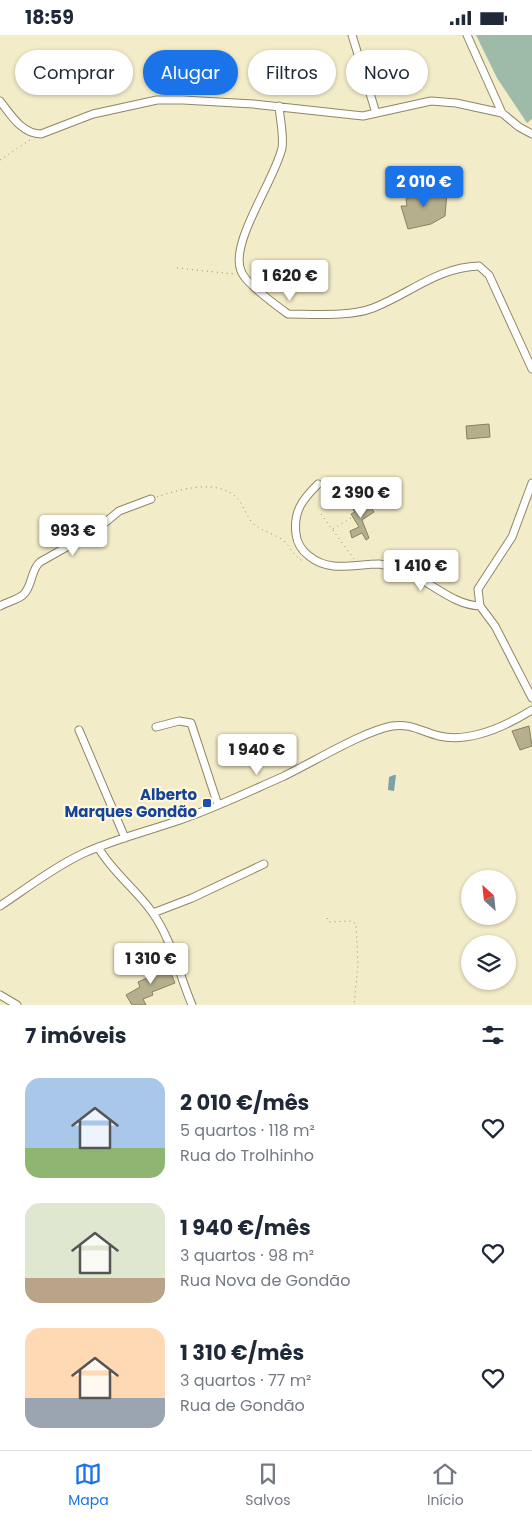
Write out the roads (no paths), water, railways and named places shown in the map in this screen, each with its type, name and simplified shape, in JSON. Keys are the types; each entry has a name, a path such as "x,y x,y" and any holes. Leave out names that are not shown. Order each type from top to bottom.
{"street":[{"path":"352,35 376,113"},
{"path":"468,35 502,113 519,127 532,134"},
{"path":"0,101 18,124 29,133 36,134 42,134 93,114 157,101 183,100 279,106 327,114 363,116 431,101 456,103 502,113"},
{"path":"279,106 282,147 274,172 243,235 239,258 242,274 288,314 318,314 372,309 437,274 462,266 479,266 489,275 532,369"},
{"path":"532,483 512,537 478,589 480,606 495,626 532,698"},
{"path":"318,484 302,501 296,514 296,541 303,551 321,564 332,567 380,564 407,572 440,589 466,606 480,606"},
{"path":"0,605 23,595 28,589 34,567 40,562 95,531 119,511 152,499"},
{"path":"0,905 81,855 98,847 218,805 391,726 410,726 437,735 456,738 480,733 516,720 532,710"},
{"path":"156,727 179,721 191,723 218,805"},
{"path":"79,730 125,838"},
{"path":"98,847 118,874 153,913 176,959 189,1004"},
{"path":"153,913 192,898 264,864"},
{"path":"0,995 17,1005"}],"water":[{"path":"396,775 394,791 388,790 389,777"}],"place":[{"name":"Alberto Marques Gondão","path":"207,803"}]}
